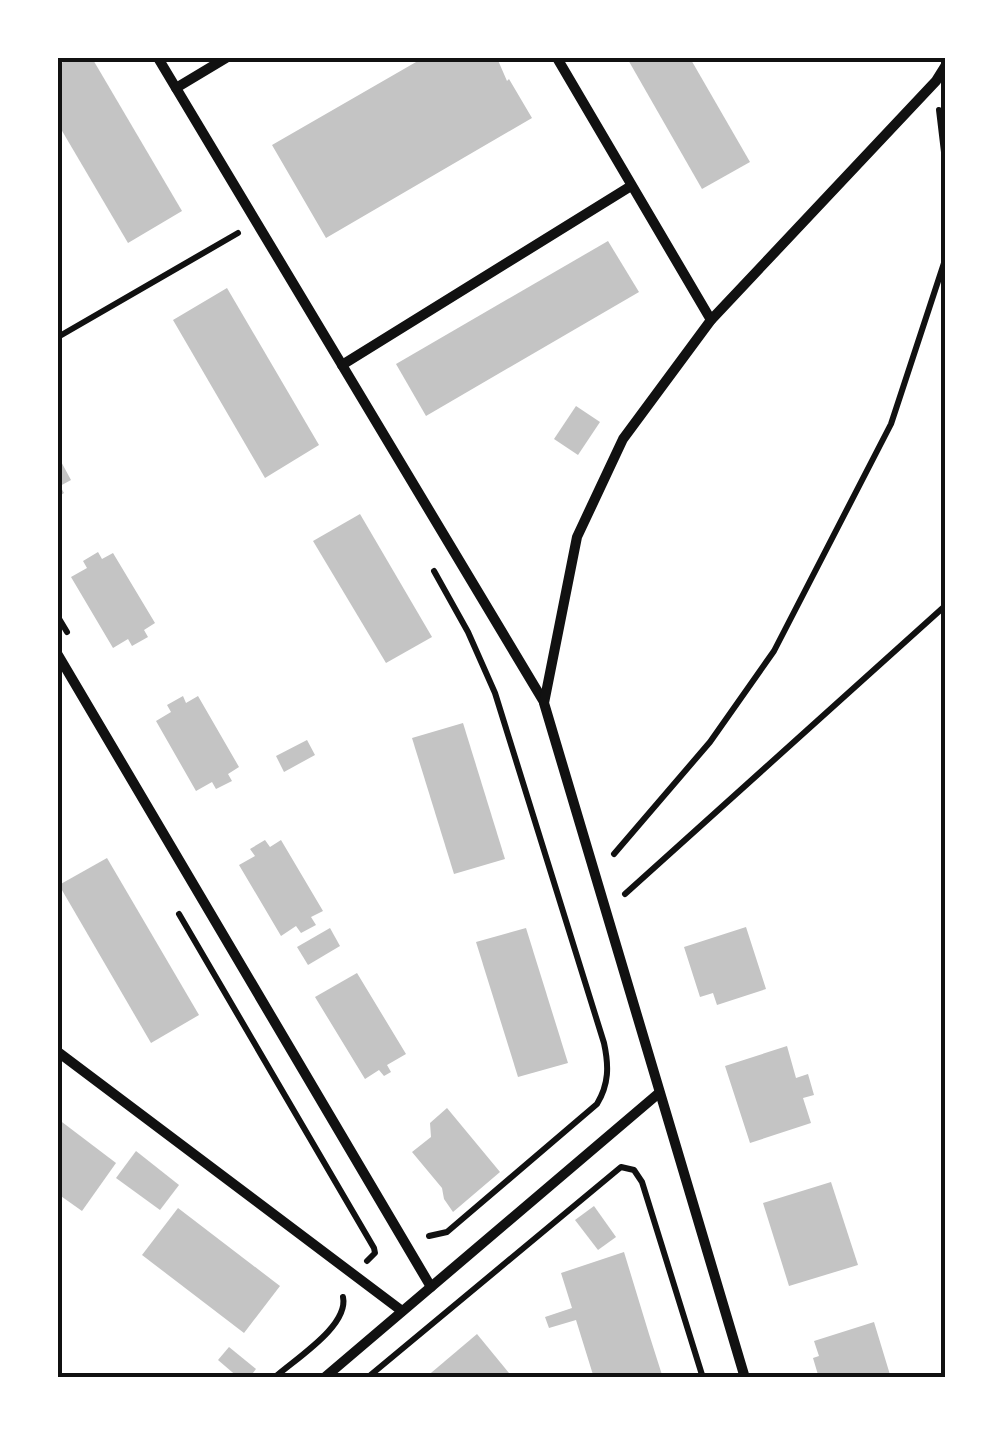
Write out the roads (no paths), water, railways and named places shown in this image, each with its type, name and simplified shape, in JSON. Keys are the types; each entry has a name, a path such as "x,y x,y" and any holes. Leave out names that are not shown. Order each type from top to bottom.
{"street":[{"path":"158,58 544,703 745,1378"},
{"path":"176,88 226,58"},
{"path":"557,58 711,320"},
{"path":"544,703 577,537 622,440 711,320 936,81 946,64"},
{"path":"342,365 631,186"},
{"path":"58,656 431,1287"},
{"path":"58,1052 402,1311"},
{"path":"324,1378 660,1093"}]}
